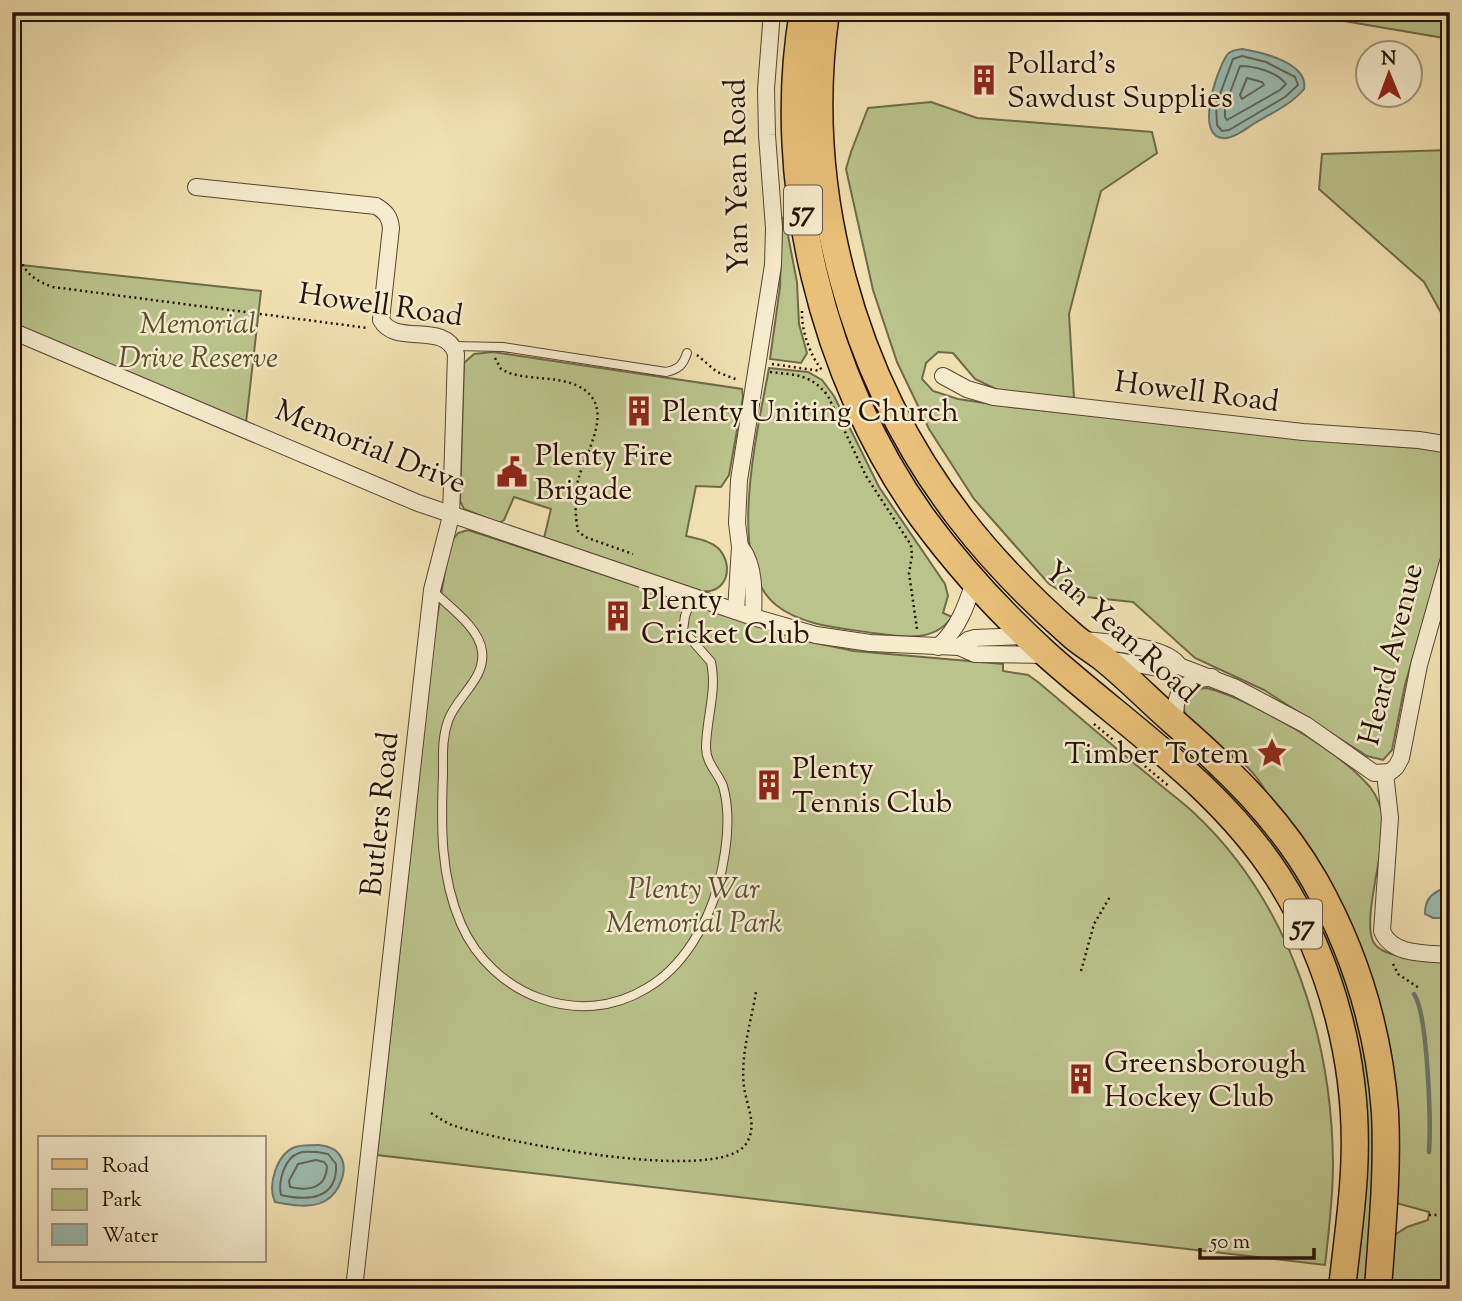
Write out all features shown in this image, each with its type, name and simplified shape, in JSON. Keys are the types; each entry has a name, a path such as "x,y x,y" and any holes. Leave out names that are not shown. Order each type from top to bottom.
{"main road":[{"name":"Yan Yean Road","path":"803,12 797,70 798,166 806,233 825,312 857,400 885,456 920,514 974,582 1048,655 1182,768 1240,827 1279,878 1311,938 1337,1007 1354,1112 1354,1174 1342,1289"},
{"name":"Yan Yean Road","path":"826,12 820,96 824,180 841,271 870,361 911,444 963,521 1007,572 1076,639 1104,659 1238,779 1286,838 1324,898 1354,965 1372,1022 1385,1115 1385,1177 1378,1289"},
{"name":"Heard Avenue","path":"1027,636 1076,639"},
{"name":"Memorial Drive","path":"1048,655 1104,659"}],"street":[{"name":"Yan Yean Road","path":"736,611 740,547 737,523 739,480 773,265 774,228 766,89 772,12"},
{"path":"196,187 376,206 385,211 391,228 381,313 385,327"},
{"name":"Howell Road","path":"385,327 440,337 453,346"},
{"name":"Memorial Drive","path":"12,331 451,516 752,617 816,635 870,643 959,647 975,654 1048,655"},
{"name":"Butlers Road","path":"354,1289 432,590 451,516 456,361 453,346"},
{"name":"Howell Road","path":"943,376 967,389 994,397 1303,432 1419,440 1450,445"},
{"name":"Yan Yean Road","path":"740,547 748,560 753,595 752,617"},
{"name":"Heard Avenue","path":"1104,659 1163,668 1179,666 1212,677 1306,725 1371,772 1385,773 1396,767 1404,748 1419,665 1450,555"},
{"path":"938,647 953,632 974,582"},
{"name":"Memorial Drive","path":"959,647 975,638 1027,636"},
{"name":"Heard Avenue","path":"1076,639 1111,642 1167,655 1177,661 1179,666"},
{"path":"1176,724 1174,702 1178,693 1194,681 1212,677"},
{"path":"1385,773 1389,801 1389,838 1381,921 1383,935 1399,948 1450,956"}],"lane":[{"name":"Howell Road","path":"453,346 503,347 666,372 683,364 687,353"},
{"path":"432,590 472,629 482,650 479,671 450,715 443,741 443,849 448,886 457,914 485,962 513,986 544,1001 583,1007 624,999 647,988 666,974 681,959 696,936 718,887 726,839 726,801 723,787 710,763 706,748 712,668 683,630 692,597"}],"path":[{"path":"12,239 23,267 12,266"},
{"name":"Howell Road","path":"23,267 40,283 65,290 363,328 385,327"},
{"path":"687,353 702,358 708,366 728,378 756,372 810,368 824,372"},
{"path":"756,372 807,377 820,385 828,396 866,475 911,545 909,573 917,617 917,647"},
{"path":"509,373 569,383 582,388 592,397 597,417 593,441 577,487 578,531 584,537 633,554"},
{"path":"1094,724 1174,791"},
{"path":"1081,971 1094,923 1111,895"},
{"path":"1390,943 1398,974 1419,988"},
{"path":"432,1113 452,1125 471,1131 559,1150 667,1161 702,1161 734,1155 743,1149 752,1130 744,1074 756,992"},
{"path":"1429,1216 1450,1215"}],"green space":[{"path":"1291,12 1450,12 1450,39"},
{"path":"931,102 977,118 1152,132 1157,153 1101,191 1069,314 1074,398 1000,391 975,379 953,353 938,352 926,363 922,379 933,391 958,399 1012,407 1434,449 1450,454 1450,528 1405,685 1392,750 1383,760 1367,756 1264,690 1195,658 1133,602 1067,595 1049,584 974,499 929,429 897,362 873,290 846,169 868,108"},
{"path":"1450,150 1450,329 1424,282 1319,189 1322,154"},
{"path":"782,217 797,282 799,324 807,353 801,363 770,359 780,287"},
{"name":"Memorial Drive Reserve","path":"12,264 261,291 246,423 12,323"},
{"path":"493,352 742,389 743,397 729,475 721,487 696,486 686,536 707,541 718,548 726,562 727,570 722,584 710,591 701,591 544,538 551,509 514,497 504,520 499,523 464,509 460,501 464,363 474,354"},
{"path":"769,368 808,372 822,380 834,396 879,487 945,584 948,596 943,613 952,617 936,631 927,635 895,636 810,622 776,605 760,585 752,559 748,527 749,492"},
{"name":"Plenty War Memorial Park","path":"468,530 806,641 854,651 1003,664 1003,671 1028,675 1038,682 1188,808 1227,847 1255,887 1279,929 1299,973 1314,1020 1331,1116 1332,1202 1325,1265 377,1155 435,629 450,543 458,533"},
{"path":"1207,688 1248,704 1294,728 1338,758 1370,787 1379,803 1383,822 1370,920 1374,943 1380,949 1398,956 1450,961 1450,1289 1387,1289 1390,1238 1407,1227 1428,1220 1429,1212 1396,1203 1391,1053 1371,976 1317,863 1282,811 1279,813 1249,768 1211,741 1189,721 1184,711 1185,700 1195,689"},
{"path":"1214,769 1264,824 1326,923 1364,1029 1374,1127 1368,1289 1353,1289 1362,1070 1232,805 1209,774"}],"water":[{"path":"1242,49 1271,56 1292,66 1304,80 1304,89 1288,104 1238,134 1227,138 1217,136 1211,129 1209,117 1213,88 1227,55"},
{"path":"1440,890 1450,892 1450,911 1442,918 1433,918 1425,914 1426,906 1428,899"},
{"path":"318,1145 334,1149 342,1159 342,1180 335,1192 325,1201 313,1205 275,1202 273,1179 283,1156 295,1147"}],"waterway":[{"path":"1414,994 1423,1023 1429,1095 1429,1152"}],"place":[{"name":"Pollard's Sawdust Supplies","path":"984,80"},
{"name":"Plenty Uniting Church","path":"639,411"},
{"name":"Plenty Fire Brigade","path":"512,472"},
{"name":"Plenty Cricket Club","path":"618,616"},
{"name":"Timber Totem","path":"1272,753"},
{"name":"Plenty Tennis Club","path":"769,785"},
{"name":"Greensborough Hockey Club","path":"1081,1079"}]}
